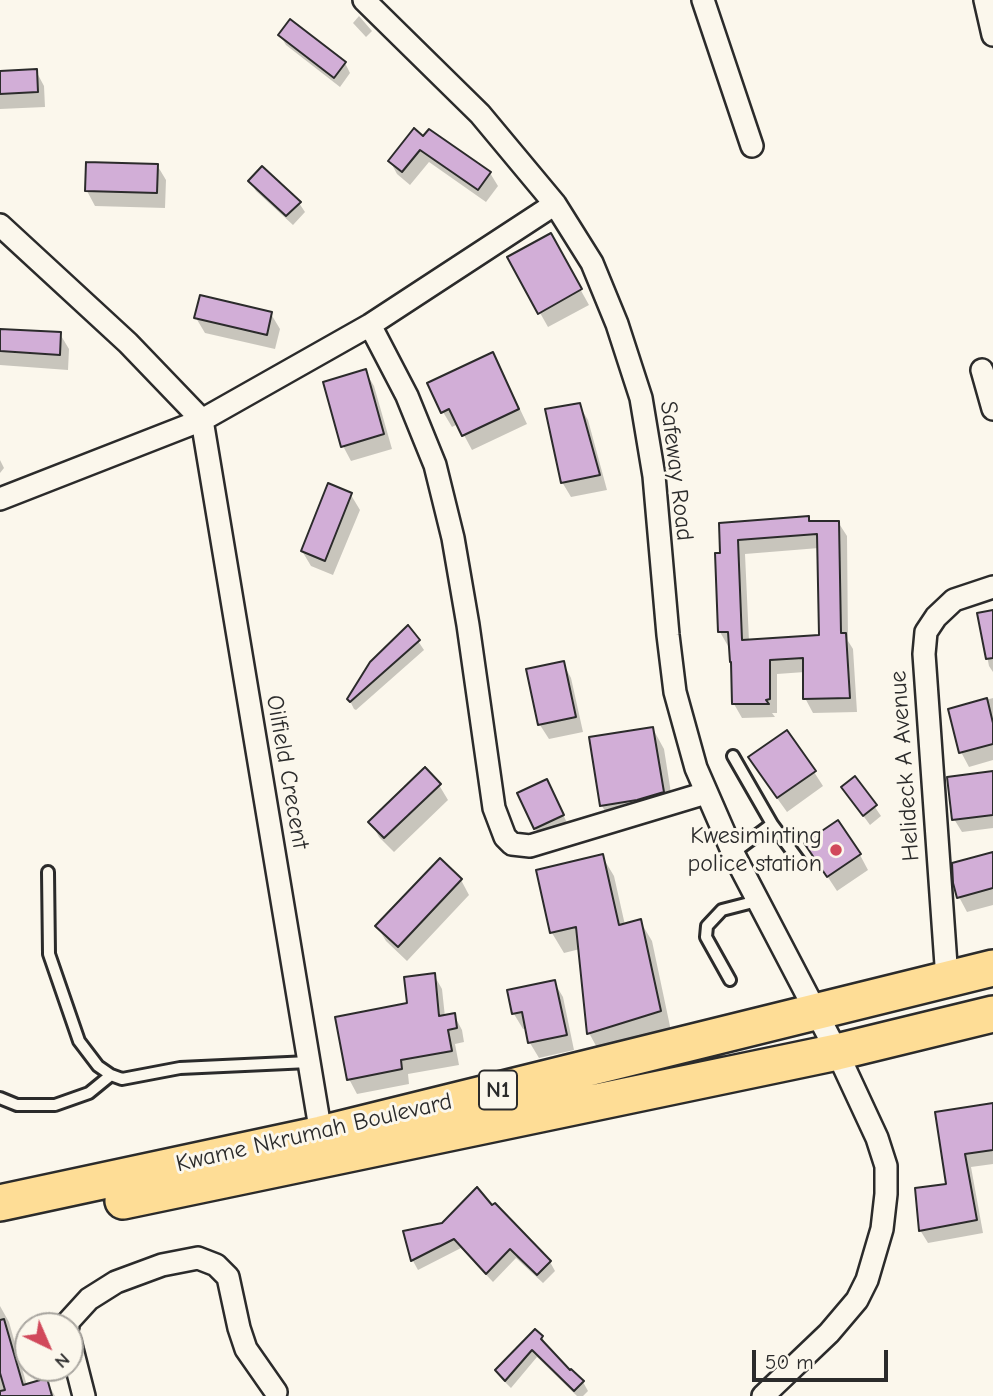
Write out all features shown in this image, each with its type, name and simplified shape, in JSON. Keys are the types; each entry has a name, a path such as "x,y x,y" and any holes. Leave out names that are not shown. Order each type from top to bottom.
{"highway":[{"name":"Kwame Nkrumah Boulevard","path":"0,1203 321,1133 993,968"},
{"name":"Kwame Nkrumah Boulevard","path":"0,1226 837,1052 993,1014"}],"street":[{"name":"Safeway Road","path":"364,0 480,114 555,204 592,263 617,324 641,398 654,476 675,692 696,768 733,853 818,1012 877,1138 886,1166 882,1229 867,1280 856,1300 829,1333 763,1396"},
{"path":"703,0 752,146"},
{"path":"985,0 993,35"},
{"path":"0,499 202,420 370,325 555,204"},
{"path":"0,225 128,343 202,420"},
{"path":"370,325 407,396 435,465 453,538 468,625 494,808 505,837 512,844 530,846 706,793"},
{"path":"982,370 993,409"},
{"name":"Oilfield Crecent","path":"202,420 321,1133"},
{"name":"Helideck A Avenue","path":"947,979 924,654 926,632 936,617 954,600 993,587"},
{"path":"77,1312 89,1299 116,1282 162,1265 198,1258 216,1265 228,1277 246,1349 276,1392"}],"lane":[{"path":"733,756 772,824 800,862"},
{"path":"733,853 772,824"},
{"path":"48,873 49,954 79,1041 98,1066 110,1075 122,1079 180,1068 309,1062"},
{"path":"730,980 706,937 707,926 722,911 757,901"},
{"path":"0,1098 16,1105 55,1105 89,1093 110,1075"}],"building":[{"path":"290,19 346,62 334,78 278,35"},
{"path":"37,69 38,92 0,94 0,71"},
{"path":"414,128 423,136 429,129 491,172 478,190 420,150 402,172 388,161"},
{"path":"86,162 158,164 157,193 85,191"},
{"path":"262,166 301,202 286,216 248,181"},
{"path":"551,233 582,289 538,314 507,257"},
{"path":"200,295 272,312 267,335 194,318"},
{"path":"0,329 61,332 60,355 0,351"},
{"path":"493,352 519,409 462,436 449,409 441,413 427,383"},
{"path":"366,369 384,434 341,447 323,382"},
{"path":"580,403 600,475 561,483 545,409"},
{"path":"328,483 352,493 325,561 301,551"},
{"path":"809,516 809,521 839,521 841,633 846,633 850,698 803,699 803,658 770,660 770,699 766,700 769,704 732,704 728,632 718,632 715,553 720,553 719,523","holes":["817,534 819,635 742,640 738,540"]},
{"path":"993,610 993,658 986,659 977,613"},
{"path":"408,625 420,640 350,702 347,699 370,662"},
{"path":"564,661 576,717 538,725 526,669"},
{"path":"987,698 993,723 993,744 959,753 948,709"},
{"path":"653,727 664,792 600,806 589,737"},
{"path":"787,730 816,771 777,798 748,757"},
{"path":"425,767 441,784 384,838 368,822"},
{"path":"993,771 993,815 952,820 947,777"},
{"path":"855,776 877,805 863,816 841,787"},
{"path":"547,779 564,815 534,829 517,793"},
{"path":"838,820 861,854 827,877 804,843"},
{"path":"993,852 993,888 957,898 952,863"},
{"path":"603,854 619,925 641,919 661,1011 587,1034 576,927 550,933 536,870"},
{"path":"440,858 462,879 398,947 375,926"},
{"path":"435,973 439,1016 455,1013 457,1028 448,1030 452,1051 401,1060 402,1069 347,1080 335,1017 407,1003 404,977"},
{"path":"555,980 567,1035 528,1043 522,1012 512,1014 507,990"},
{"path":"993,1103 993,1150 965,1154 977,1220 919,1231 915,1188 946,1184 935,1112"},
{"path":"477,1187 492,1205 495,1203 551,1261 537,1275 510,1249 486,1274 454,1239 411,1261 403,1231 442,1223"},
{"path":"4,1319 14,1354 14,1382 22,1382 23,1385 48,1382 52,1396 0,1396 0,1391 5,1390 0,1373 0,1320"},
{"path":"535,1329 570,1370 584,1381 574,1391 532,1350 505,1381 495,1370"}],"place":[{"name":"Kwesiminting police station","path":"836,850"}]}
